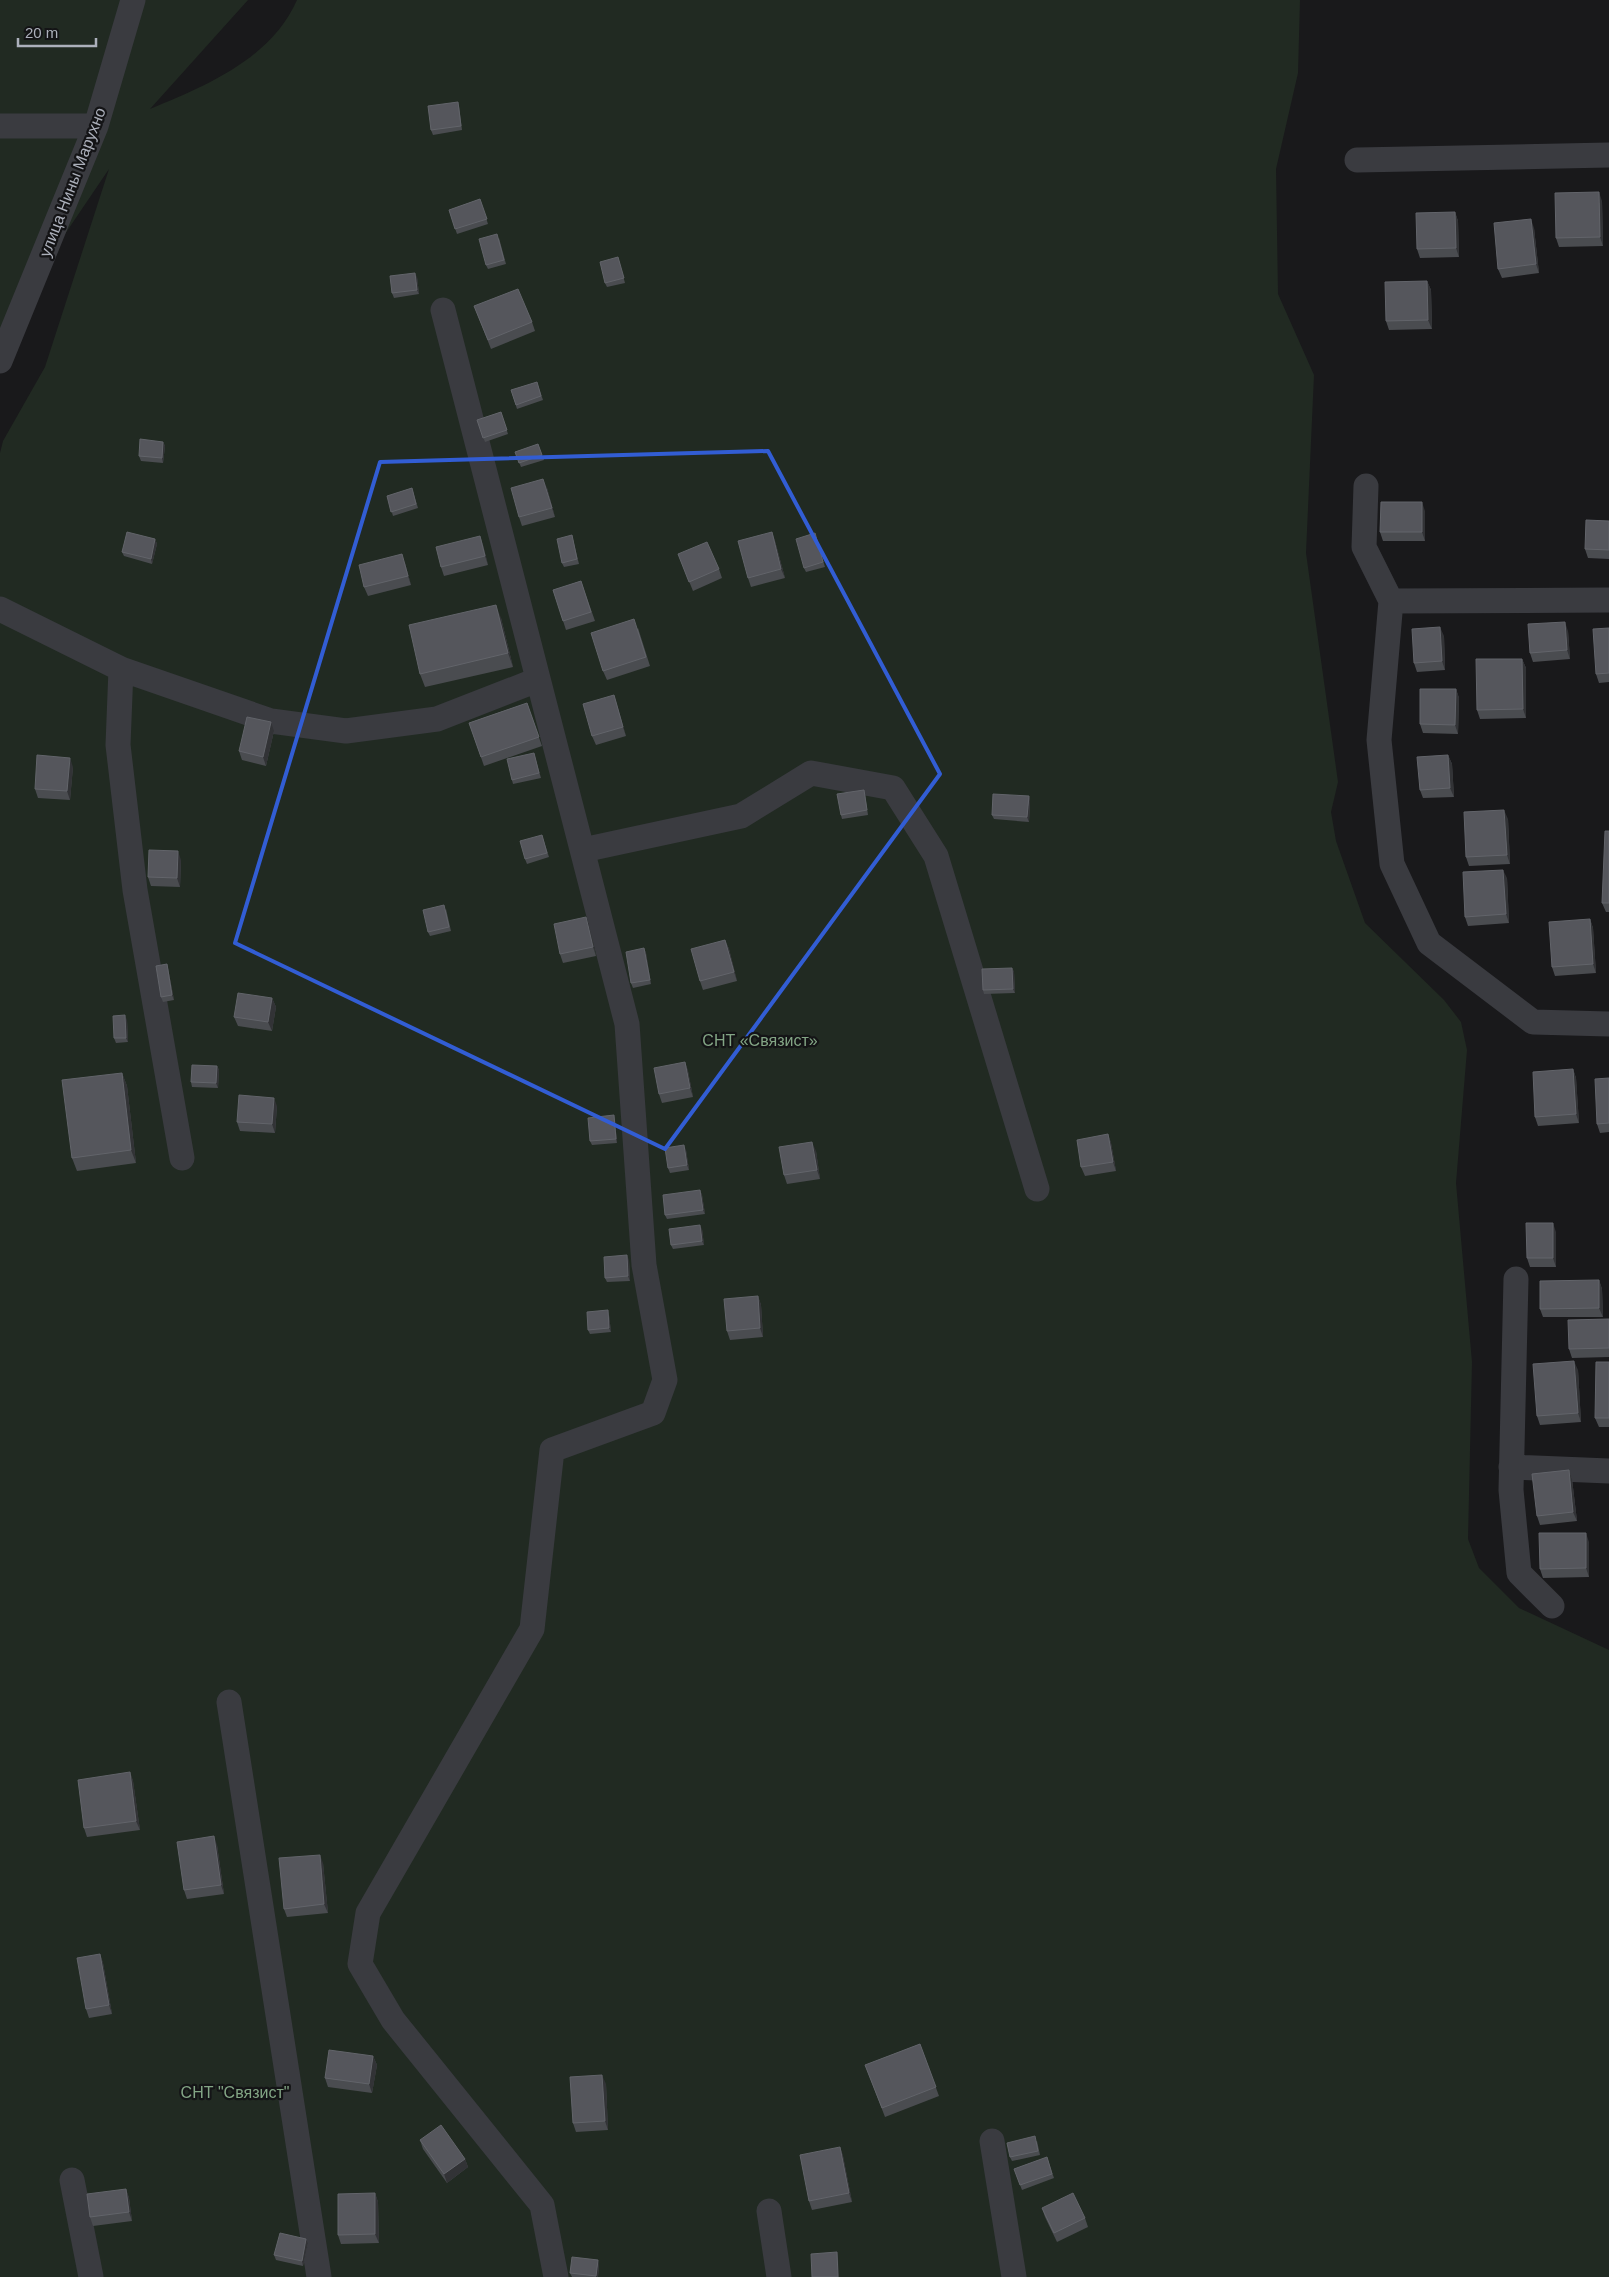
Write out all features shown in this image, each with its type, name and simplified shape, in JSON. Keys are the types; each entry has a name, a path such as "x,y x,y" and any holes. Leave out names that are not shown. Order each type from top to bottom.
{"street":[{"name":"улица Нины Марухно","path":"0,361 96,126 133,0"},
{"path":"0,126 96,126"},
{"path":"1357,160 1609,155"},
{"path":"443,310 536,680 583,850 627,1024 644,1265 665,1380 653,1413 552,1450 532,1629 368,1912 360,1964 393,2020 542,2205 556,2277"},
{"path":"1366,486 1364,547 1390,601 1379,740 1392,864 1429,943 1533,1022 1609,1024"},
{"path":"1390,601 1609,600"},
{"path":"0,609 121,669 270,721 346,731 438,719 536,680"},
{"path":"121,669 118,745 135,890 182,1158"},
{"path":"583,850 741,816 811,773 893,788 936,856 1037,1188"},
{"path":"1516,1279 1511,1490 1519,1573 1552,1606"},
{"path":"1511,1467 1609,1471"},
{"path":"230,1702 319,2277"},
{"path":"992,2141 1014,2277"},
{"path":"72,2180 91,2277"},
{"path":"769,2211 779,2277"}],"highlighted area":[{"path":"768,451 940,774 665,1149 235,943 380,462"}],"green space":[{"path":"0,0 248,0 150,109 214,80 254,54 271,39 286,21 297,0 1300,0 1298,73 1276,169 1278,294 1314,375 1306,553 1338,782 1331,812 1336,841 1365,923 1444,1000 1461,1022 1467,1050 1456,1183 1472,1362 1468,1539 1479,1568 1519,1608 1609,1650 1609,2277 0,2277 0,453 3,441 45,367 109,169 0,330"}],"building":[{"path":"458,102 461,126 431,130 428,106"},
{"path":"1599,192 1600,237 1556,238 1555,193"},
{"path":"480,199 487,219 455,229 449,210"},
{"path":"1455,212 1456,248 1417,249 1416,213"},
{"path":"1531,219 1536,264 1498,269 1494,223"},
{"path":"497,234 504,260 486,265 479,239"},
{"path":"618,257 624,278 605,283 600,262"},
{"path":"415,273 417,290 392,293 390,276"},
{"path":"1427,281 1428,320 1386,321 1385,282"},
{"path":"518,289 532,322 488,340 474,306"},
{"path":"537,382 541,396 516,405 511,390"},
{"path":"501,412 507,430 483,438 477,420"},
{"path":"140,439 163,442 162,458 139,456"},
{"path":"538,444 542,455 519,463 515,452"},
{"path":"543,479 552,508 519,517 511,488"},
{"path":"412,488 416,504 391,512 387,496"},
{"path":"1381,502 1422,502 1422,532 1380,532"},
{"path":"1586,520 1609,521 1609,550 1585,549"},
{"path":"127,532 155,539 151,559 122,552"},
{"path":"772,532 781,569 748,578 738,541"},
{"path":"815,533 823,562 804,568 796,539"},
{"path":"572,535 577,559 562,563 557,539"},
{"path":"480,536 485,556 441,567 436,547"},
{"path":"707,542 719,569 689,582 678,554"},
{"path":"402,554 408,576 364,587 359,565"},
{"path":"581,581 591,612 563,621 553,590"},
{"path":"496,605 508,653 420,674 409,625"},
{"path":"634,619 646,657 603,671 591,633"},
{"path":"1565,622 1567,650 1530,653 1528,624"},
{"path":"1440,627 1442,661 1414,663 1412,629"},
{"path":"1609,628 1609,673 1596,674 1593,629"},
{"path":"1476,659 1522,659 1523,709 1477,710"},
{"path":"1420,689 1456,689 1455,725 1420,724"},
{"path":"614,695 623,727 592,736 583,704"},
{"path":"527,703 539,737 481,757 469,723"},
{"path":"247,717 271,722 263,757 239,751"},
{"path":"534,753 539,773 512,780 507,759"},
{"path":"37,755 70,758 67,791 35,789"},
{"path":"1448,755 1450,788 1420,790 1417,757"},
{"path":"864,790 867,810 841,815 837,794"},
{"path":"993,794 1029,796 1027,817 992,815"},
{"path":"1504,810 1507,855 1466,857 1464,812"},
{"path":"1605,831 1609,831 1609,903 1602,903"},
{"path":"542,835 547,853 525,859 520,841"},
{"path":"149,850 178,851 177,878 148,877"},
{"path":"1503,870 1506,914 1465,917 1463,872"},
{"path":"444,905 449,927 428,932 423,910"},
{"path":"586,917 593,947 560,954 554,924"},
{"path":"1590,919 1593,964 1552,967 1549,922"},
{"path":"725,940 734,972 700,981 691,949"},
{"path":"644,948 650,980 631,983 626,952"},
{"path":"167,964 172,995 161,997 156,966"},
{"path":"1012,968 1013,989 983,990 982,969"},
{"path":"238,993 272,998 268,1022 234,1017"},
{"path":"125,1015 126,1038 114,1038 113,1016"},
{"path":"685,1062 690,1088 659,1094 654,1068"},
{"path":"192,1065 217,1066 216,1083 191,1082"},
{"path":"1573,1069 1576,1114 1535,1117 1533,1072"},
{"path":"122,1073 131,1150 72,1158 62,1080"},
{"path":"1609,1078 1609,1123 1597,1124 1595,1079"},
{"path":"239,1095 274,1098 272,1124 237,1122"},
{"path":"614,1115 616,1139 590,1141 588,1118"},
{"path":"1108,1134 1113,1162 1081,1167 1077,1140"},
{"path":"812,1142 817,1170 784,1175 779,1147"},
{"path":"684,1145 687,1165 668,1168 665,1148"},
{"path":"700,1190 703,1210 665,1215 663,1195"},
{"path":"1526,1223 1553,1223 1553,1258 1527,1258"},
{"path":"700,1225 702,1241 671,1245 669,1229"},
{"path":"627,1255 628,1276 605,1278 604,1257"},
{"path":"1599,1280 1599,1308 1540,1309 1540,1281"},
{"path":"758,1296 760,1328 727,1331 724,1299"},
{"path":"608,1310 609,1328 588,1330 587,1312"},
{"path":"1609,1319 1609,1348 1569,1349 1568,1320"},
{"path":"1574,1361 1578,1413 1537,1416 1533,1364"},
{"path":"1596,1362 1609,1362 1609,1418 1595,1418"},
{"path":"1569,1470 1573,1512 1537,1516 1532,1474"},
{"path":"1539,1533 1586,1533 1586,1568 1540,1569"},
{"path":"130,1772 136,1821 84,1828 78,1780"},
{"path":"214,1836 221,1885 184,1890 177,1842"},
{"path":"320,1855 324,1904 284,1909 279,1858"},
{"path":"100,1954 109,2005 86,2009 77,1958"},
{"path":"920,2044 936,2087 882,2108 865,2065"},
{"path":"329,2050 373,2056 369,2084 325,2078"},
{"path":"602,2075 605,2121 573,2123 570,2077"},
{"path":"441,2125 465,2159 444,2174 420,2140"},
{"path":"1035,2136 1038,2151 1010,2157 1007,2143"},
{"path":"840,2147 849,2193 809,2201 800,2155"},
{"path":"1047,2157 1052,2174 1020,2185 1014,2169"},
{"path":"126,2189 129,2212 90,2217 87,2194"},
{"path":"375,2193 375,2234 338,2235 338,2194"},
{"path":"1073,2193 1085,2218 1054,2233 1042,2208"},
{"path":"280,2233 306,2239 302,2261 274,2255"},
{"path":"837,2252 838,2277 812,2277 811,2254"},
{"path":"572,2257 598,2260 596,2276 570,2273"}],"park label":[{"name":"СНТ «Связист»","path":"760,1040"},
{"name":"СНТ \"Связист\"","path":"235,2092"}]}
